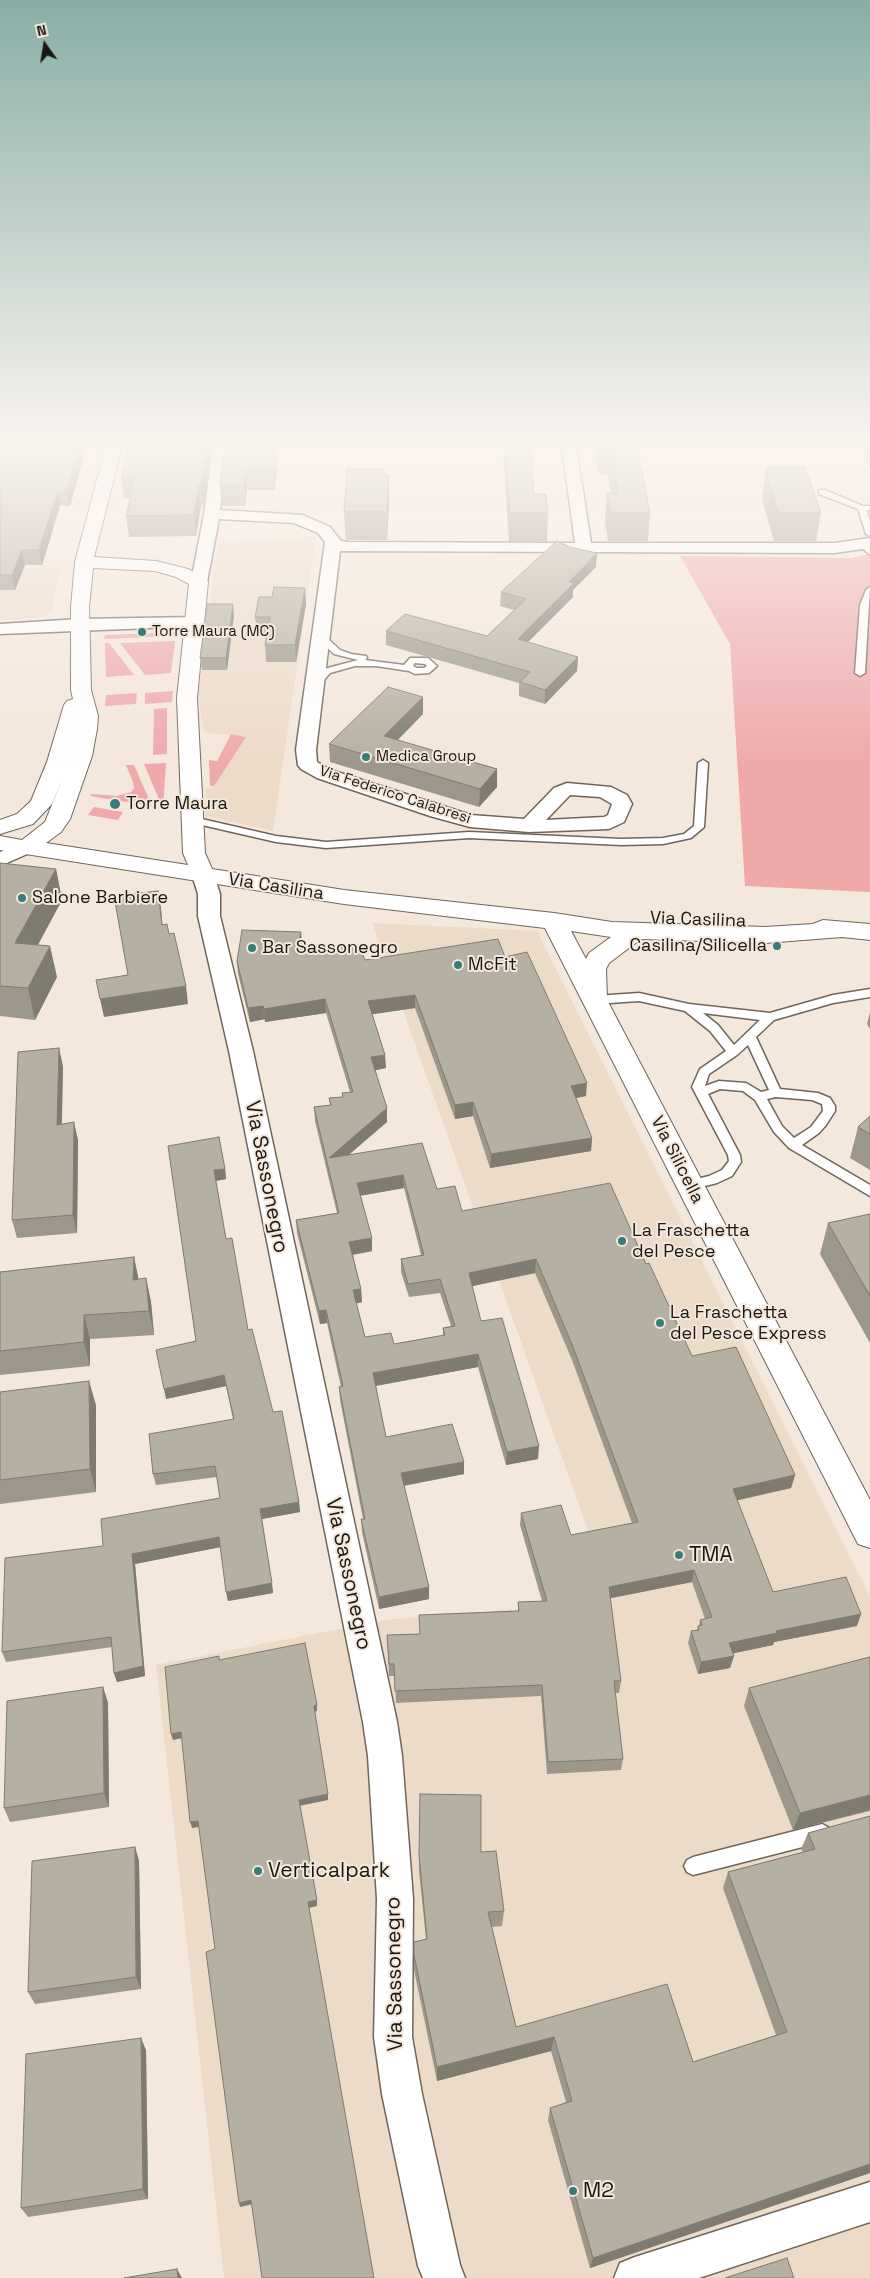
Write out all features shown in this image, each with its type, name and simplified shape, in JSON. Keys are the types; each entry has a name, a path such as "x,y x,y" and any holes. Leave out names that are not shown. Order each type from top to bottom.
{"street":[{"path":"0,860 26,847 53,827 62,812 81,756 88,721 81,690 79,624 87,552"},
{"path":"203,875 194,853 187,698 199,582 205,552"},
{"name":"Via Federico Calabresi","path":"332,552 306,759 313,769 463,819 529,826"},
{"path":"84,562 156,566 182,573 199,582"},
{"path":"0,629 79,624 195,622"},
{"path":"0,827 24,819 40,804 53,778 72,709 81,690"},
{"name":"Via Casilina","path":"0,843 344,898 634,932 786,935 841,930"},
{"name":"Via Sassonegro","path":"203,875 209,894 209,916 240,1052 380,1722 385,1756 388,1822 396,1899 393,2038 402,2094 439,2266 444,2278"},
{"name":"Via Casilina","path":"554,922 604,918 714,920 799,925 870,932"},
{"name":"Via Silicella","path":"554,922 870,1533"},
{"name":"Via Silicella","path":"595,1000 594,970 598,959 634,932"},
{"path":"636,2278 870,2202"}],"lane":[{"path":"860,673 864,606 870,590"},
{"path":"321,637 330,647 352,660"},
{"path":"318,658 411,664"},
{"path":"315,685 325,673 352,660"},
{"path":"193,820 276,839 317,845 468,836 621,842 663,841 687,836 699,827 703,763"},
{"path":"595,1000 634,997 689,1008 770,1017 839,998 870,993"},
{"path":"689,1008 714,1028 733,1052"},
{"path":"690,1185 712,1180 727,1173 735,1162 734,1155 699,1092 699,1082 704,1072 733,1052 770,1017"},
{"path":"750,1036 776,1093"},
{"path":"699,1092 709,1088 730,1085 746,1087 759,1098 778,1129 793,1145 870,1191"},
{"path":"759,1098 776,1093 814,1096 826,1101 829,1111 815,1130 793,1145"},
{"path":"694,1866 842,1828"}],"shaded area":[{"path":"217,552 314,552 273,831 205,816 206,790 214,786 245,737 204,732 198,696"},
{"path":"870,554 870,892 745,886 730,644 680,556 851,558"},
{"path":"60,568 52,611 45,617 0,621 0,569"},
{"path":"178,632 177,636 104,639 105,635"},
{"path":"175,641 171,673 145,675 120,643"},
{"path":"105,643 109,643 134,675 106,677"},
{"path":"173,691 172,702 145,704 145,693"},
{"path":"137,693 136,704 105,706 106,695"},
{"path":"167,708 167,754 153,755 154,709"},
{"path":"231,734 246,737 214,786 210,786 209,760 217,761"},
{"path":"166,763 163,809 144,764"},
{"path":"126,765 134,765 152,806 90,796 92,794 117,796 131,792 134,788 133,782"},
{"path":"94,807 123,812 118,820 88,815"},
{"path":"372,923 537,931 870,1596 870,2278 224,2278 156,1665 384,1620 613,1601"}],"building":[{"path":"0,552 21,552 12,575 0,575"},
{"path":"545,552 597,553 569,582 574,583 518,639 578,657 545,690 520,682 530,672 386,631 405,614 487,636 526,599 501,592"},
{"path":"274,587 305,588 295,645 265,645 270,617 255,617 259,597 272,597"},
{"path":"207,604 233,604 226,658 200,658"},
{"path":"388,687 423,697 384,736 497,769 480,789 329,744"},
{"path":"0,863 56,869 15,943 50,946 28,988 0,986"},
{"path":"158,891 162,925 167,924 169,934 174,933 186,986 100,999 96,980 128,975 114,896"},
{"path":"242,930 301,932 296,954 359,945 365,960 498,939 505,957 527,952 587,1083 571,1086 592,1138 491,1154 473,1102 455,1105 415,995 368,1001 385,1055 371,1057 387,1108 329,1158 422,1143 437,1189 455,1186 462,1211 610,1183 646,1264 649,1263 692,1356 736,1347 795,1475 733,1489 773,1592 846,1577 861,1614 776,1631 777,1633 729,1643 734,1656 701,1662 691,1631 699,1630 698,1626 702,1625 700,1620 712,1617 694,1570 609,1587 621,1681 614,1681 623,1759 548,1762 542,1685 395,1691 394,1664 389,1664 387,1635 420,1634 419,1615 519,1611 518,1602 547,1601 521,1513 561,1505 571,1535 638,1522 573,1347 536,1259 469,1273 481,1321 502,1318 539,1446 507,1452 478,1354 373,1373 386,1437 452,1424 464,1462 401,1473 429,1587 379,1597 361,1519 365,1519 339,1387 343,1386 326,1310 319,1311 296,1220 339,1213 314,1107 331,1105 329,1098 343,1097 342,1093 353,1092 325,999 264,1009 263,1006 248,1008 237,961","holes":["403,1175 424,1255 401,1259 408,1284 440,1279 455,1326 443,1328 445,1335 394,1344 391,1333 365,1337 353,1290 361,1289 349,1242 372,1238 357,1183"]},
{"path":"59,1048 57,1125 74,1122 73,1215 12,1220 18,1052"},
{"path":"870,1116 870,1134 858,1127"},
{"path":"219,1137 225,1169 214,1170 226,1239 232,1238 248,1330 252,1329 273,1412 282,1411 299,1502 260,1509 272,1583 226,1592 219,1537 132,1554 143,1666 114,1673 111,1637 2,1652 5,1558 103,1546 101,1519 220,1498 215,1466 153,1474 149,1434 234,1419 224,1375 164,1389 156,1350 196,1341 168,1146"},
{"path":"870,1214 870,1296 828,1223"},
{"path":"134,1257 133,1280 146,1278 149,1311 84,1315 84,1342 0,1351 0,1272"},
{"path":"89,1381 90,1469 0,1480 0,1392"},
{"path":"305,1643 317,1705 314,1706 328,1794 299,1800 317,1900 308,1902 374,2278 262,2278 251,2200 239,2203 206,1952 215,1949 198,1821 190,1822 181,1732 171,1734 165,1667 219,1656 219,1660"},
{"path":"870,1657 870,1795 800,1813 749,1688"},
{"path":"103,1687 104,1793 4,1808 7,1701"},
{"path":"420,1794 481,1795 481,1852 496,1851 504,1911 488,1912 516,2027 667,1984 693,2062 787,2032 728,1872 815,1849 808,1833 870,1816 870,2164 593,2258 550,2108 572,2101 554,2037 437,2067 414,1955 414,1942 427,1939 419,1855"},
{"path":"135,1847 136,1977 28,1992 32,1861"},
{"path":"141,2038 143,2189 21,2208 26,2054"},
{"path":"787,2258 794,2278 725,2278"},
{"path":"177,2269 178,2278 124,2278"}],"place":[{"name":"Torre Maura (MC)","path":"142,632"},
{"name":"Medica Group","path":"366,757"},
{"name":"Torre Maura","path":"115,804"},
{"name":"Salone Barbiere","path":"22,898"},
{"name":"Casilina/Silicella","path":"777,946"},
{"name":"Bar Sassonegro","path":"252,948"},
{"name":"McFit","path":"458,965"},
{"name":"La Fraschetta del Pesce","path":"622,1241"},
{"name":"La Fraschetta del Pesce Express","path":"660,1323"},
{"name":"TMA","path":"679,1555"},
{"name":"Verticalpark","path":"258,1871"},
{"name":"M2","path":"573,2191"}]}
